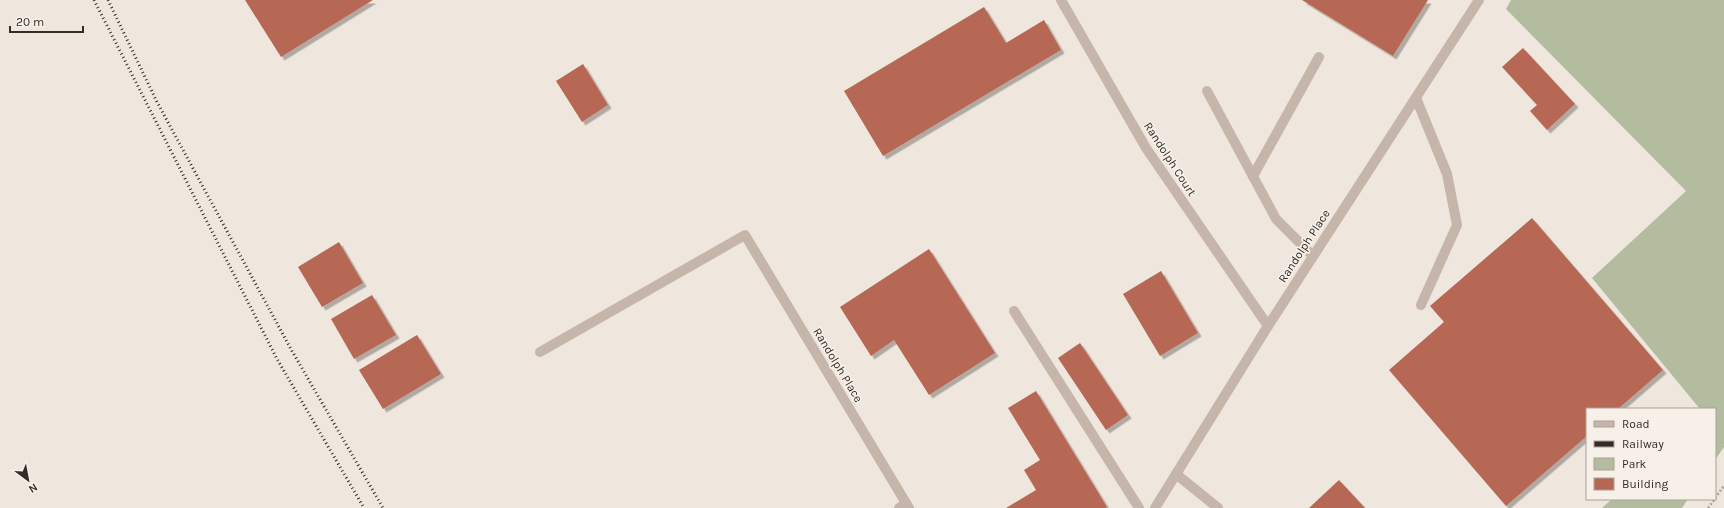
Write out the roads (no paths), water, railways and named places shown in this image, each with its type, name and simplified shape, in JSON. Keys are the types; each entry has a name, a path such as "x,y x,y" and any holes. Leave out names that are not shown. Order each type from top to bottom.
{"street":[{"name":"Randolph Court","path":"1061,0 1146,148 1268,326"},
{"name":"Randolph Place","path":"1155,508 1268,326 1480,0"},
{"path":"1253,176 1319,57"},
{"path":"1207,91 1276,220 1313,256"},
{"path":"1416,98 1447,174 1457,226 1421,305"},
{"name":"Randolph Place","path":"540,352 745,235 905,506"},
{"path":"1014,311 1139,508"},
{"path":"1176,474 1218,508"}],"railway":[{"path":"94,0 277,359 364,508"},
{"path":"108,0 157,102 292,351 383,508"}]}
